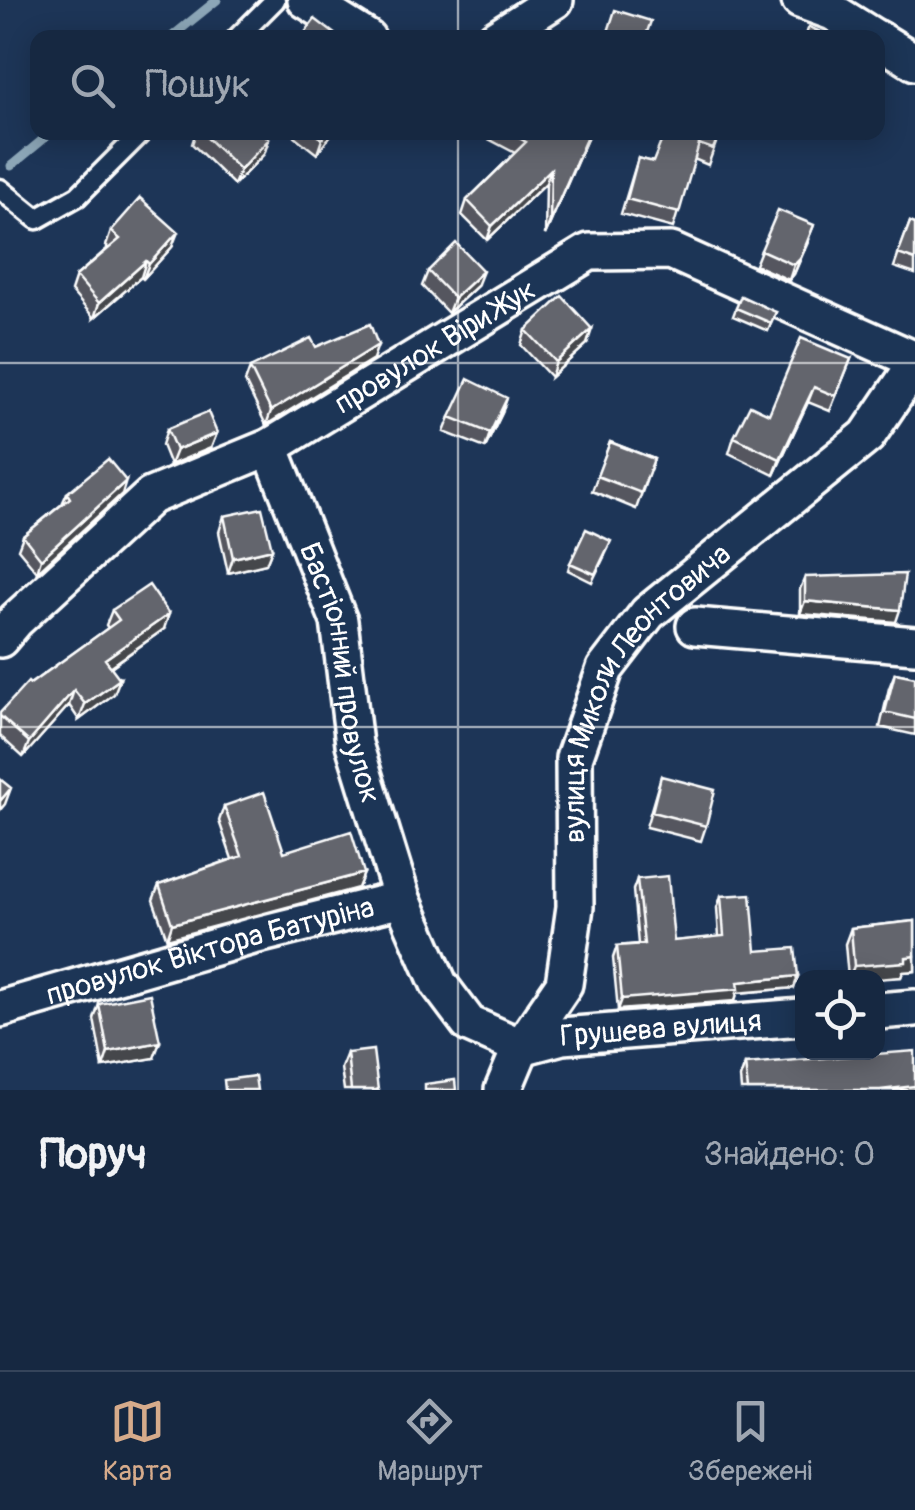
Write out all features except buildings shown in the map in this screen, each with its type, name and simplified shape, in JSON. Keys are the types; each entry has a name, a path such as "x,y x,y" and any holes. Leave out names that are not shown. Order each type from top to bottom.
{"street":[{"path":"306,0 354,30"},
{"path":"508,30 554,0"},
{"path":"800,0 833,12 863,30"},
{"path":"885,44 915,62"},
{"name":"провулок Віри Жук","path":"0,640 16,620 151,496 270,447 589,252 671,250 915,362"},
{"name":"вулиця Миколи Леонтовича","path":"504,1090 522,1048 564,984 575,908 574,758 605,669 648,613 867,436 915,362"},
{"name":"Бастіонний провулок","path":"270,447 339,621 354,744 402,900"},
{"path":"695,626 915,645"},
{"name":"провулок Віктора Батуріна","path":"0,1009 252,936 402,900 439,984 469,1024 522,1048"},
{"path":"885,1010 915,1008"},
{"name":"Грушева вулиця","path":"522,1048 562,1036 795,1018"}],"lane":[{"path":"245,30 275,0"},
{"path":"0,189 38,219 78,196 134,140"}],"waterway":[{"path":"180,30 217,0"},
{"path":"11,166 42,140"}]}
